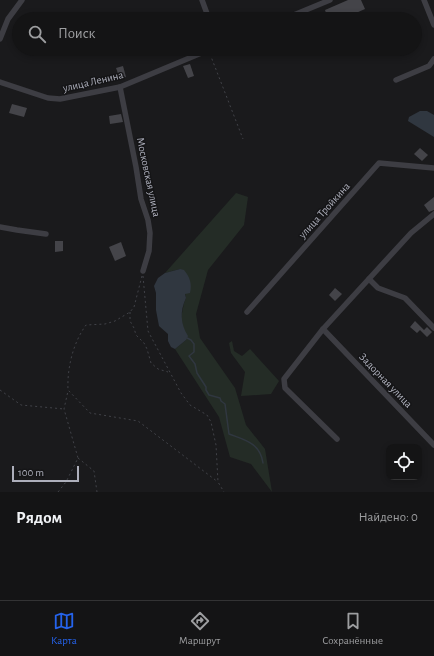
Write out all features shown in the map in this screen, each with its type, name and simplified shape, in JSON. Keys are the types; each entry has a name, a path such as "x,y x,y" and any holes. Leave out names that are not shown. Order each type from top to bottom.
{"street":[{"path":"13,12 22,0"},
{"path":"202,0 206,12"},
{"path":"301,12 330,0"},
{"path":"424,0 434,25"},
{"path":"0,39 8,19 12,14"},
{"name":"улица Ленина","path":"0,82 54,100 120,87 195,56"},
{"path":"396,80 429,66 434,59"},
{"name":"Московская улица","path":"120,87 141,199 148,220 150,233 149,252 143,271"},
{"name":"улица Тройкина","path":"247,312 379,163 434,168"},
{"path":"337,439 285,388 284,379 323,330 369,279 411,233 434,214"},
{"path":"0,227 46,234"},
{"path":"369,279 378,288 405,298 434,328"},
{"name":"Задорная улица","path":"323,330 434,445"}],"path":[{"path":"212,56 243,139"},
{"path":"97,492 94,471 78,458 64,409 68,390 68,374 79,335 86,325 105,324 115,321 130,312 134,307 143,271"},
{"path":"143,271 148,331 168,372 181,393 190,405 207,415 211,422 216,445 218,482"},
{"path":"130,312 130,321 136,335 144,343 151,363 158,369 168,372"},
{"path":"0,390 21,405 64,409"},
{"path":"68,390 90,413 138,421 218,482 224,492"},
{"path":"58,492 66,482 78,458"}],"shaded area":[{"path":"420,111 427,111 434,115 434,137 408,121 409,117"},
{"path":"236,193 248,197 244,225 208,270 196,314 200,338 235,388 246,425 265,449 272,492 251,464 230,457 219,417 175,349 186,340 181,318 186,298 180,269 165,273"},
{"path":"180,269 184,270 191,284 190,293 185,294 186,298 182,312 183,326 188,336 186,340 175,349 171,347 168,341 168,334 159,326 154,286 158,278 165,273"},
{"path":"232,341 234,351 242,356 250,349 279,381 271,394 241,396 245,372 231,353 229,343"}],"building":[{"path":"348,0 361,0 365,9 358,12 326,12 325,10"},
{"path":"190,64 194,76 188,78 183,66"},
{"path":"123,66 126,77 120,79 116,68"},
{"path":"12,104 27,108 24,117 9,113"},
{"path":"121,114 123,122 110,124 109,116"},
{"path":"420,148 428,155 422,161 414,154"},
{"path":"434,197 434,210 429,212 424,205"},
{"path":"55,241 63,241 63,251 55,252"},
{"path":"121,242 126,256 115,261 109,247"},
{"path":"335,288 342,294 335,301 329,295"},
{"path":"415,321 424,330 427,327 432,332 427,337 420,330 417,333 410,327"}],"waterway":[{"path":"187,338 194,344 194,352 189,356 195,364 197,373 206,387 206,390 209,395 220,398 225,404 229,434 251,443 259,451 263,463"}]}
